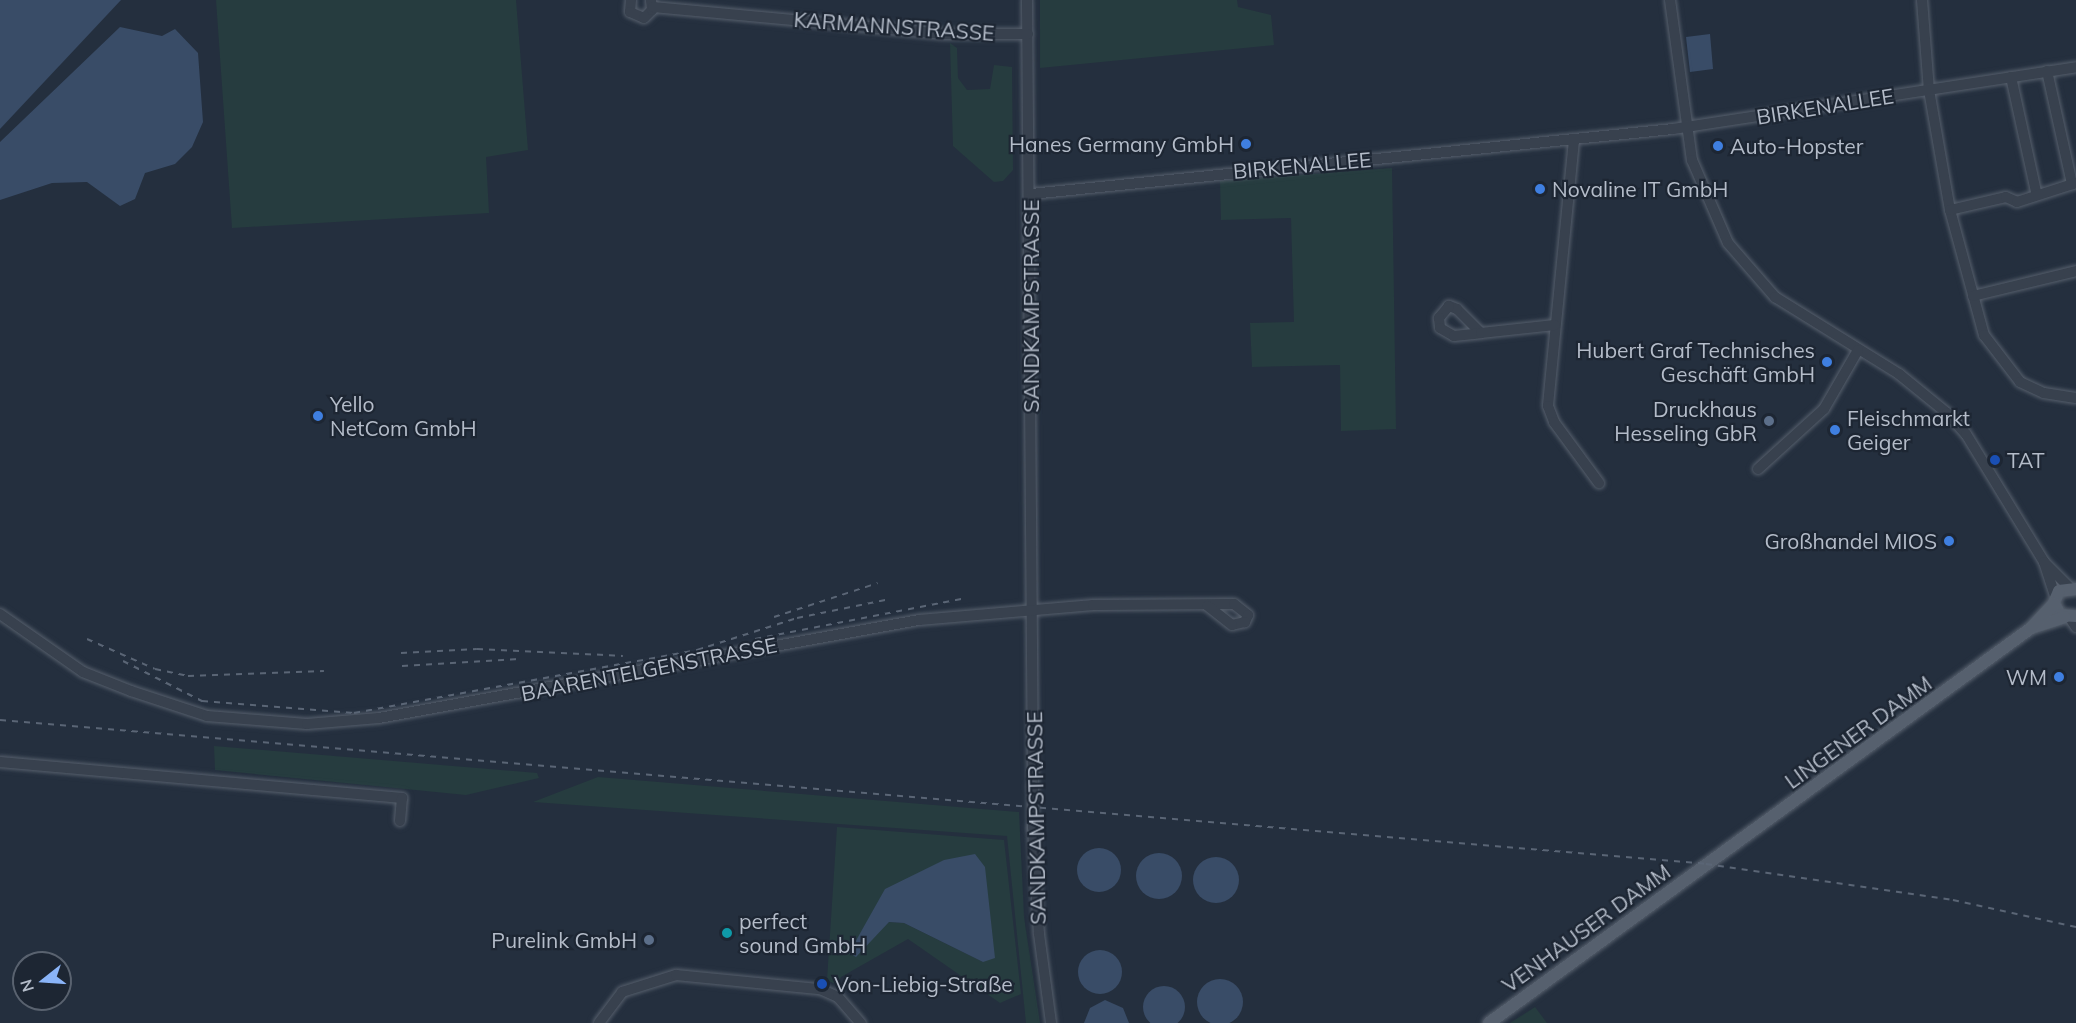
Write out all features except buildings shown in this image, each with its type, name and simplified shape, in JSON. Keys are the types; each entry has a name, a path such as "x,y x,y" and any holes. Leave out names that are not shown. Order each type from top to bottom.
{"main road":[{"name":"LINGENER DAMM","path":"1706,864 2031,628 2054,599 2074,588"},
{"path":"2054,599 2071,620"},
{"name":"LINGENER DAMM","path":"2031,628 2071,620"},
{"name":"VENHAUSER DAMM","path":"1489,1023 1706,864"}],"street":[{"path":"631,0 629,9 636,18 648,17 652,4"},
{"name":"SANDKAMPSTRASSE","path":"1027,0 1031,194 1031,611 1034,828 1039,934 1052,1023"},
{"path":"1670,0 1687,127 1698,182 1728,243 1775,297 1926,393 1960,427 2044,562 2054,599"},
{"path":"1922,0 1929,90 1950,210 1984,335 2006,369 2044,393 2076,398"},
{"name":"KARMANNSTRASSE","path":"652,4 934,34 1028,34"},
{"name":"BIRKENALLEE","path":"1031,194 1687,127 2076,67"},
{"path":"1950,210 2006,197 2017,202 2036,192 2074,184 2047,71"},
{"path":"2011,77 2036,192"},
{"path":"1574,140 1548,406 1554,422 1599,483"},
{"path":"1973,296 2076,271"},
{"path":"1481,333 1555,325"},
{"path":"1758,469 1824,409 1858,350"},
{"path":"2044,562 2074,588"},
{"path":"1031,611 1208,606"},
{"name":"BAARENTELGENSTRASSE","path":"0,614 83,672 130,691 207,716 267,722 379,718 850,631 1031,611"},
{"path":"0,762 402,798 400,821"},
{"path":"599,1023 622,992 676,975 820,989 838,997 861,1023"}],"green space":[{"path":"216,0 516,0 528,150 486,157 489,213 232,228"},
{"path":"1040,0 1237,0 1238,7 1271,15 1274,45 1040,68"},
{"path":"950,43 957,48 958,78 967,90 990,89 994,65 1012,67 1013,170 1003,181 994,182 953,146"},
{"path":"1392,168 1396,429 1341,431 1340,365 1252,367 1250,323 1294,322 1291,218 1221,220 1220,181"},
{"path":"214,746 537,773 539,778 466,795 215,770"},
{"path":"598,777 1019,812 1024,917 1040,1023 1026,1023 1007,836 533,802"},
{"path":"837,827 1004,840 1021,994 1000,1003 908,939 841,977 837,985 827,980","holes":["944,860 983,962 904,923 889,922 874,936"]},
{"path":"1535,1007 1547,1023 1510,1023"}],"water":[{"path":"0,0 121,0 0,129"},
{"path":"120,27 162,36 175,29 198,53 203,122 192,147 175,164 145,173 135,199 120,206 87,182 52,183 0,200 0,142"},
{"path":"1710,34 1713,69 1690,72 1686,37"},
{"path":"1099,848 1108,849 1115,854 1120,861 1120,879 1115,886 1108,891 1099,892 1090,891 1083,886 1078,879 1077,870 1078,861 1083,854 1090,849"},
{"path":"1159,853 1175,860 1182,876 1175,892 1159,899 1143,892 1136,876 1143,860"},
{"path":"975,854 985,867 995,958 983,962 904,923 889,922 856,957 849,953 885,889 944,860"},
{"path":"1216,857 1232,864 1239,880 1232,896 1216,903 1200,896 1193,880 1200,864"},
{"path":"1100,950 1109,951 1116,956 1121,963 1121,981 1116,988 1109,993 1100,994 1091,993 1084,988 1079,981 1078,972 1079,963 1084,956 1091,951"},
{"path":"1220,979 1236,986 1243,1002 1236,1018 1220,1025 1204,1018 1197,1002 1204,986"},
{"path":"1164,986 1172,987 1179,992 1184,999 1184,1015 1179,1022 1172,1027 1164,1028 1156,1027 1149,1022 1144,1015 1143,1007 1144,999 1149,992 1156,987"},
{"path":"1105,1000 1123,1008 1129,1023 1084,1023 1090,1008"}],"railway":[{"path":"774,617 878,583"},
{"path":"755,639 961,599"},
{"path":"123,661 202,701 354,713 697,650 797,618 885,600"},
{"path":"87,639 155,669 188,676 324,671"},
{"path":"401,653 477,649 623,656"},
{"path":"402,666 519,659"},
{"path":"0,720 1706,864 1953,900 2076,927"}],"place":[{"name":"Hanes Germany GmbH","path":"1246,144"},
{"name":"Auto-Hopster","path":"1718,146"},
{"name":"Novaline IT GmbH","path":"1540,189"},
{"name":"Hubert Graf Technisches Geschäft GmbH","path":"1827,362"},
{"name":"Yello NetCom GmbH","path":"318,416"},
{"name":"Druckhaus Hesseling GbR","path":"1769,421"},
{"name":"Fleischmarkt Geiger","path":"1835,430"},
{"name":"TAT","path":"1995,460"},
{"name":"Großhandel MIOS","path":"1949,541"},
{"name":"WM","path":"2059,677"},
{"name":"perfect sound GmbH","path":"727,933"},
{"name":"Purelink GmbH","path":"649,940"},
{"name":"Von-Liebig-Straße","path":"822,984"}]}
